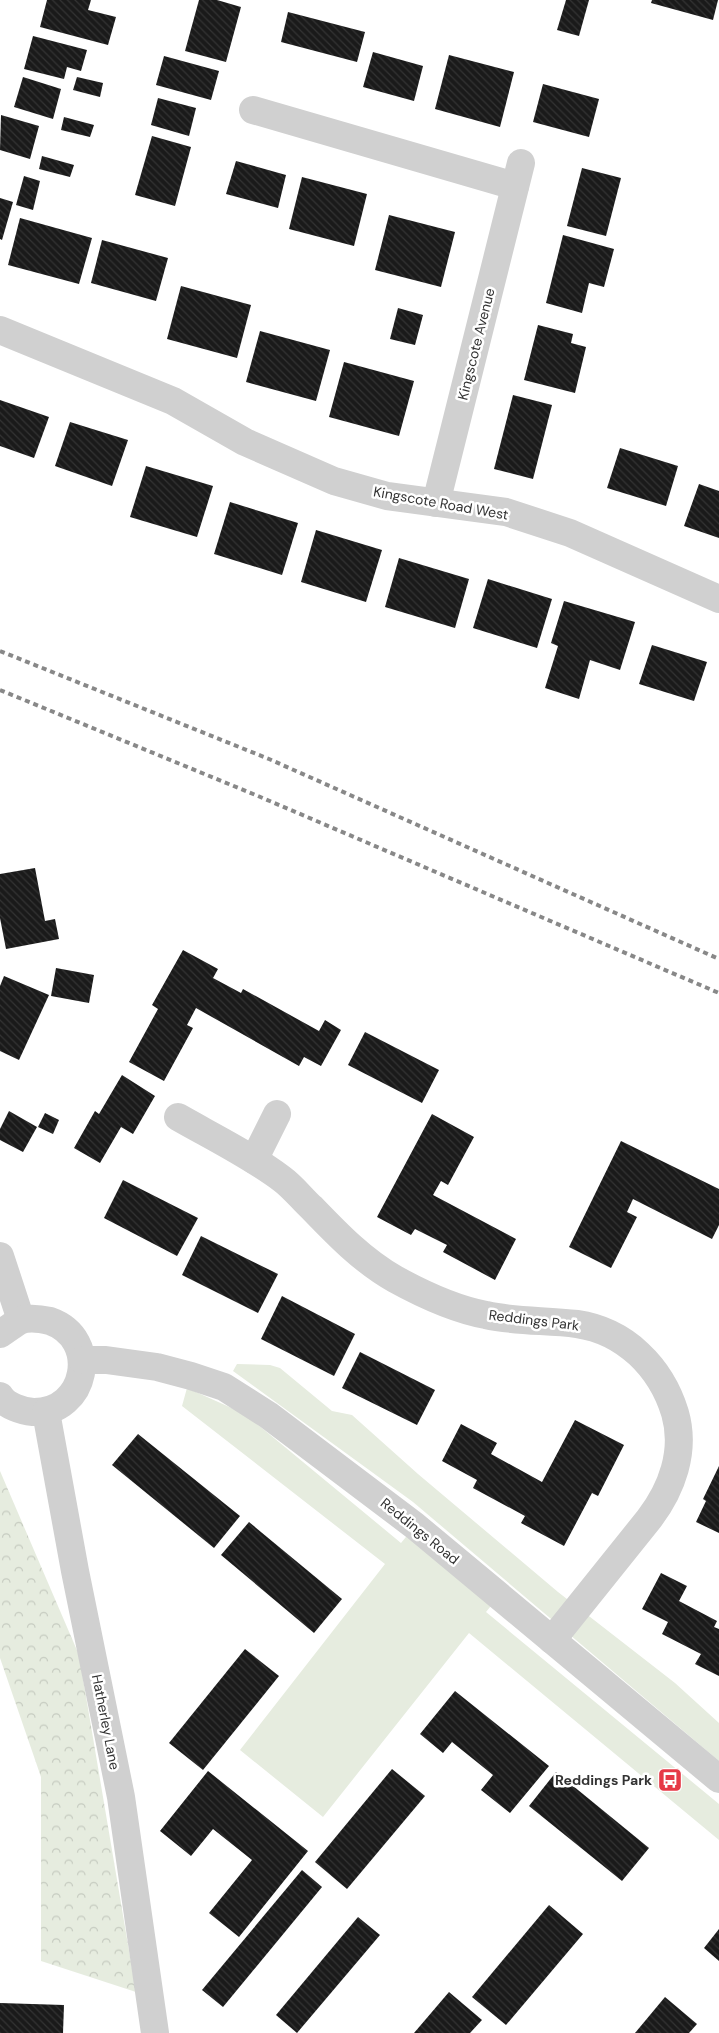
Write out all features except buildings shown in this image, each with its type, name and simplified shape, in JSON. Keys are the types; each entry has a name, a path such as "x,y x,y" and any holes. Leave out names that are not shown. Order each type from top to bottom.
{"street":[{"name":"Kingscote Avenue","path":"253,110 518,175 436,503"},
{"name":"Kingscote Road West","path":"0,330 112,374 173,402 245,442 334,481 387,496 506,512 570,533 719,599"},
{"path":"254,1160 277,1114"},
{"name":"Reddings Park","path":"178,1117 254,1160 284,1180 364,1258 418,1292 451,1306 485,1315 517,1321 576,1324 598,1329 636,1350 662,1382 676,1419 677,1454 671,1482 653,1513 552,1640"},
{"path":"0,1256 11,1327 42,1319 61,1326 76,1340 82,1360 80,1383 66,1401 46,1412 23,1411 3,1400 0,1396"},
{"name":"Reddings Road","path":"82,1360 106,1360 157,1367 224,1387 268,1415 415,1526 719,1779"},
{"name":"Hatherley Lane","path":"46,1412 75,1571 121,1797 155,2033"}],"green space":[{"path":"237,1364 270,1365 280,1368 332,1411 352,1415 418,1474 558,1592 675,1683 719,1723 719,1761 413,1502 233,1371"},
{"path":"187,1388 245,1414 401,1543 415,1526 499,1596 486,1612 719,1804 719,1840 469,1633 323,1817 240,1750 385,1564 182,1406"},
{"path":"0,1471 79,1655 136,1992 41,1961 41,1777 0,1658"}],"railway":[{"path":"0,651 269,759 719,959"},
{"path":"0,690 258,796 719,993"}],"place":[{"name":"Reddings Park","path":"670,1780"}]}
